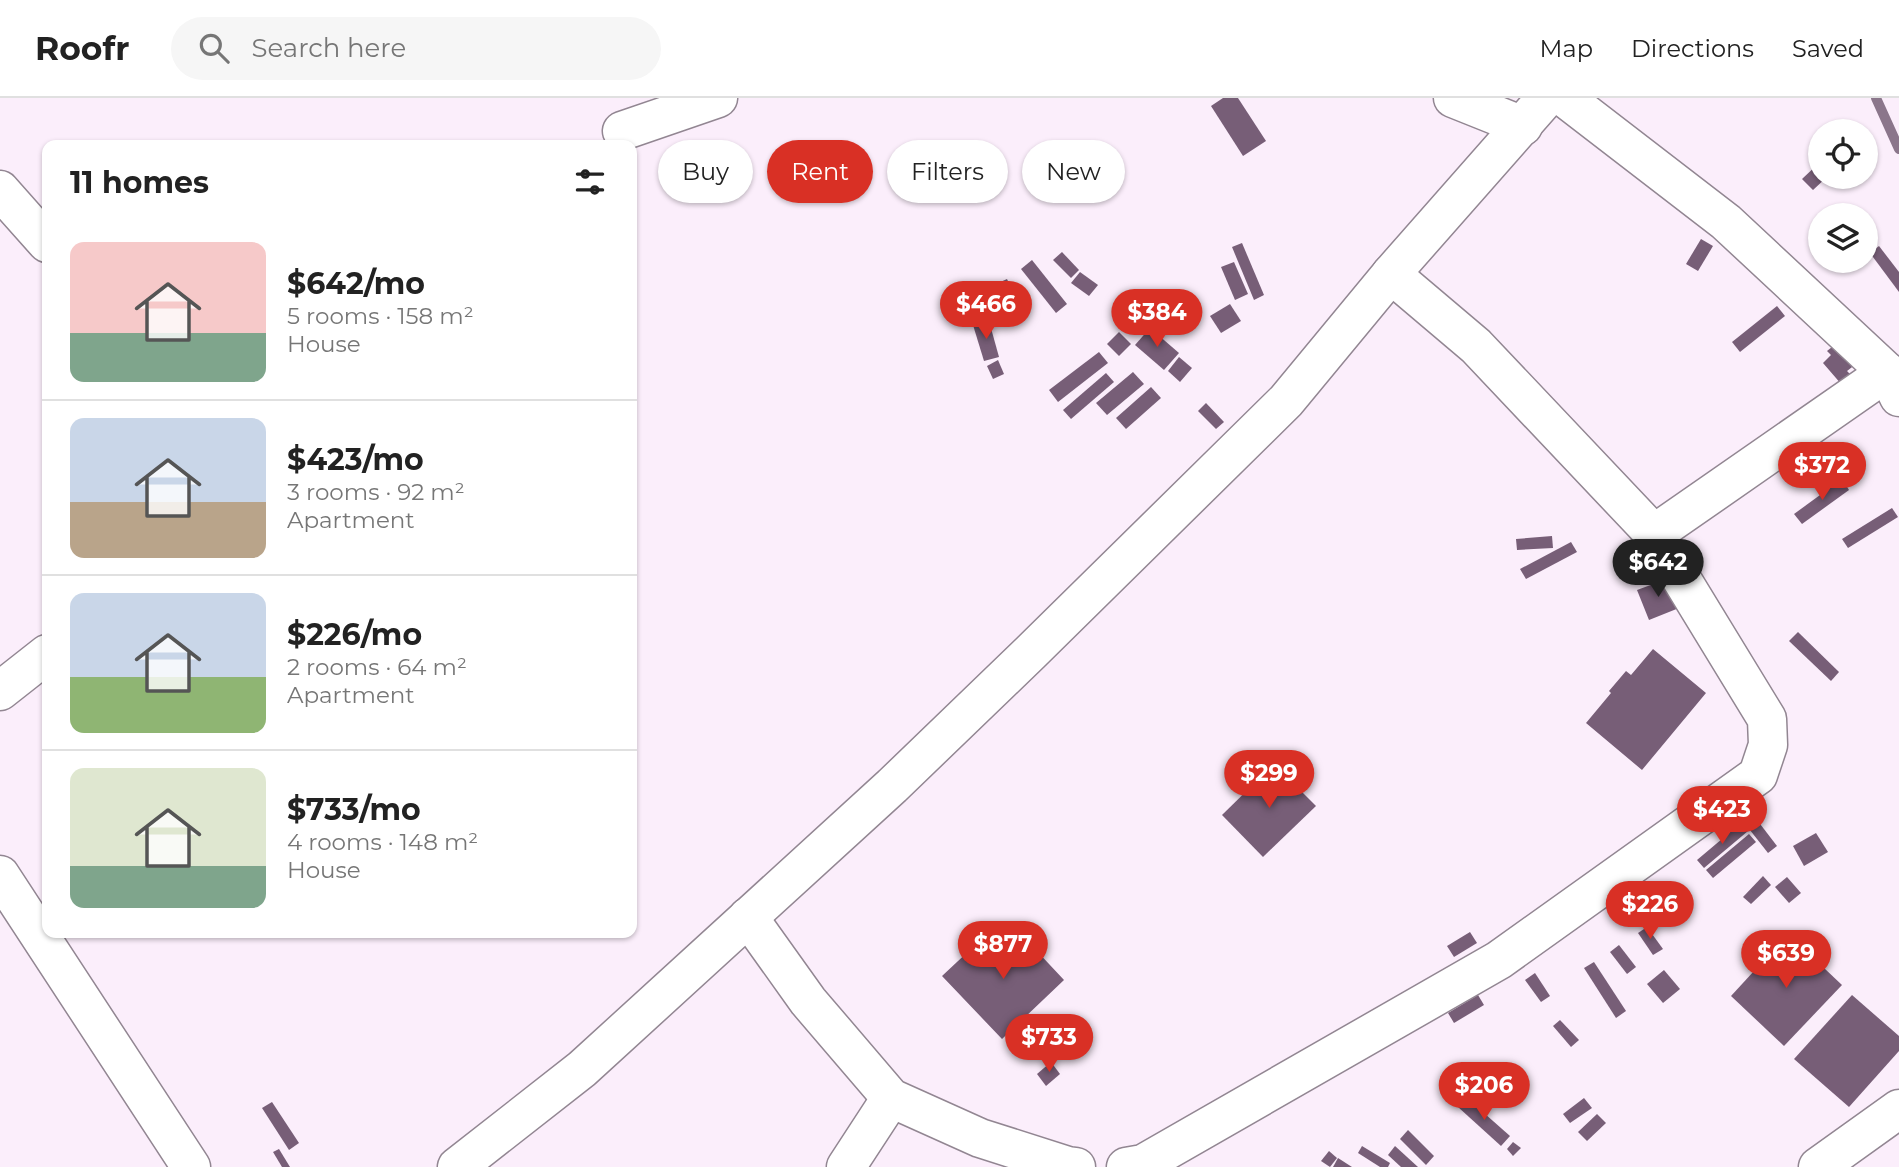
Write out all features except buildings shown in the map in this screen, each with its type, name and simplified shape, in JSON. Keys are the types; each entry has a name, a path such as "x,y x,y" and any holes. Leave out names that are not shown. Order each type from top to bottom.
{"lane":[{"path":"615,138 654,98"},
{"path":"615,138 718,98"},
{"path":"1453,98 1534,112"},
{"path":"1565,98 1726,222 1893,385 1654,534"},
{"path":"457,1167 582,1069 892,786 1286,401 1391,274 1534,112"},
{"path":"0,190 42,237"},
{"path":"1126,1167 1143,1164 1499,960 1758,775 1768,745 1767,719 1654,534 1476,346 1391,274"},
{"path":"0,691 42,658"},
{"path":"0,874 191,1167"},
{"path":"748,918 808,1001 891,1098 980,1138 1076,1167"},
{"path":"846,1167 891,1098"},
{"path":"1818,1167 1899,1109"}],"waterway":[{"path":"1876,98 1899,149"}]}
